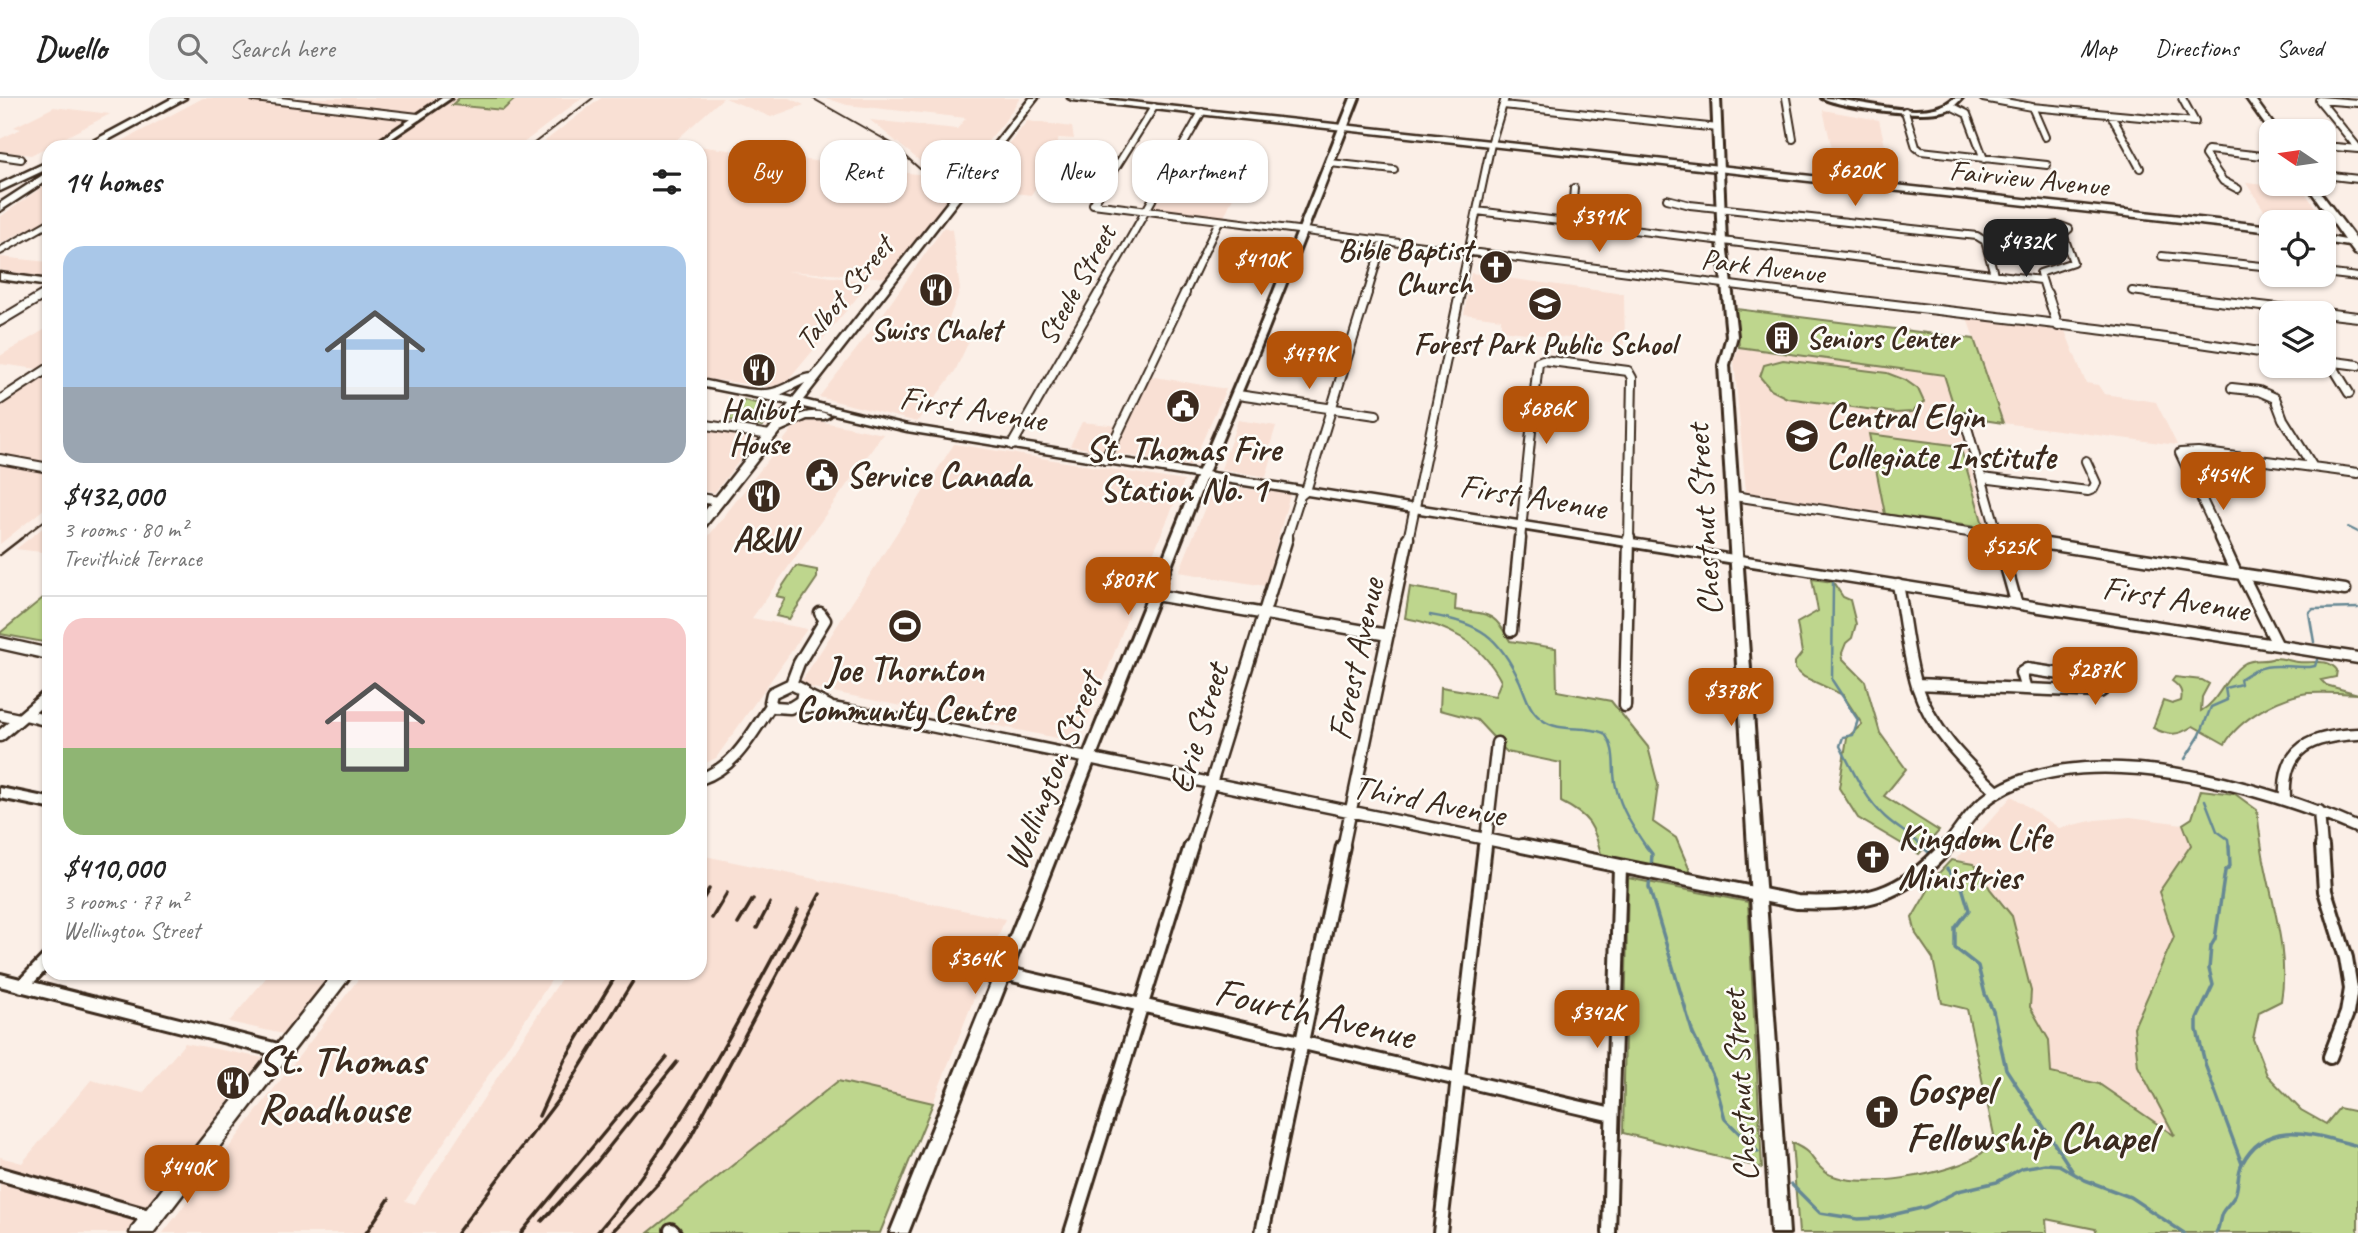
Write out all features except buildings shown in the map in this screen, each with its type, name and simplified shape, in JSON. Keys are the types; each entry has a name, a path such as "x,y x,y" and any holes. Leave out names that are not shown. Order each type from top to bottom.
{"highway":[{"path":"100,140 181,98"},
{"path":"0,191 42,169"},
{"path":"0,208 42,179"}],"main road":[{"name":"Talbot Street","path":"707,516 793,402 951,207 1034,98"},
{"name":"Fairview Avenue","path":"1072,98 2259,228"},
{"path":"2250,98 2265,119"},
{"path":"2336,221 2356,247"},
{"path":"2336,242 2356,247"},
{"path":"0,276 42,288"},
{"path":"757,393 778,392 797,385 819,371"},
{"name":"First Avenue","path":"707,384 757,393 847,416 1012,445 2358,658"},
{"path":"772,433 792,419 806,415 847,416"},
{"path":"146,1225 339,980"}],"street":[{"path":"254,98 418,117"},
{"path":"384,140 447,98"},
{"name":"Wellington Street","path":"899,1233 1202,475 1238,395 1304,232 1355,98"},
{"name":"Chestnut Street","path":"1716,98 1722,242 1732,336 1724,360 1780,1233"},
{"path":"1786,98 1793,139"},
{"path":"1826,98 1905,111 1928,111 1951,106 1958,98"},
{"path":"1983,98 2032,107 2195,122 2182,98"},
{"path":"2358,103 2319,100 2358,148"},
{"path":"1504,102 1717,128"},
{"name":"Forest Avenue","path":"1262,1233 1491,144 1504,102"},
{"path":"1951,106 1967,114 1984,159"},
{"name":"Park Avenue","path":"1154,107 1093,204 2058,326 2163,335 2259,352"},
{"path":"2032,107 2045,137"},
{"path":"1905,111 1916,147 1921,151 2048,165"},
{"name":"Steele Street","path":"1012,445 1202,112"},
{"path":"2112,115 2140,168"},
{"path":"2336,147 2358,148"},
{"path":"2238,189 2223,181 2205,155 2208,150 2259,156"},
{"path":"0,156 21,159"},
{"path":"1330,163 1394,170"},
{"path":"2336,177 2358,179"},
{"path":"1571,223 1574,188"},
{"path":"1667,199 1720,208 1977,236 1985,241 1994,274"},
{"path":"1477,212 2041,280"},
{"path":"1105,460 1220,221"},
{"path":"0,251 42,227"},
{"path":"2058,326 2041,280 2041,271 2073,262 2063,234"},
{"name":"Erie Street","path":"1071,1233 1300,496 1306,491 1383,242"},
{"path":"2162,256 2259,266"},
{"path":"2336,274 2358,277"},
{"path":"2132,290 2358,317"},
{"path":"2,318 42,292"},
{"path":"1511,631 1540,360 1630,372 1625,706"},
{"path":"2336,362 2358,365"},
{"path":"0,400 42,373"},
{"path":"2336,374 2349,393"},
{"path":"2232,388 2259,391 2275,398 2283,419 2313,467"},
{"path":"1238,395 1376,415"},
{"path":"1964,417 2016,602"},
{"path":"707,425 772,433"},
{"path":"2277,644 2180,456 2184,452 2358,473"},
{"path":"0,459 42,467"},
{"path":"1982,478 2088,491 2093,489 2096,483 2086,461"},
{"path":"1734,496 2345,590"},
{"path":"707,499 719,501"},
{"path":"1899,585 1917,684 1930,715 1943,736 1997,792"},
{"path":"1155,595 1388,635"},
{"path":"791,684 799,663 825,620 820,613"},
{"path":"0,643 42,652"},
{"path":"1917,684 2026,689 2101,692 2107,687 2095,680 2027,669 2021,673 2026,689"},
{"path":"777,707 772,693 791,684 832,708"},
{"path":"794,706 804,694"},
{"path":"0,736 42,700"},
{"path":"707,777 733,762 757,725 777,707 832,708"},
{"name":"Third Avenue","path":"832,708 1797,902 1861,900 1892,891 1926,872 1973,812 1997,792 2048,772 2108,768 2152,771 2285,797 2358,828"},
{"path":"0,715 42,720"},
{"path":"2285,797 2283,782 2287,765 2299,748 2324,738 2358,734"},
{"path":"1440,1233 1497,743"},
{"path":"0,793 42,802"},
{"path":"2319,811 2325,891 2352,959 2350,1002 2329,1057"},
{"path":"1609,1233 1620,867"},
{"path":"22,986 42,965"},
{"name":"Fourth Avenue","path":"1004,973 1612,1115"},
{"path":"0,980 282,1052"},
{"path":"0,1174 146,1225"}],"shaded area":[{"path":"203,98 582,98 527,140 124,140"},
{"path":"601,98 723,98 676,140 546,140"},
{"path":"725,98 789,98 804,105 771,117"},
{"path":"826,98 1020,98 989,140 921,140 921,162 907,150 907,140 894,140 870,120 957,129 966,118 847,105"},
{"path":"54,107 110,114 60,140 42,140 42,149 31,155 0,151 0,139 21,129 14,127"},
{"path":"1823,110 1879,120 1887,154 1869,152 1876,183 1839,179"},
{"path":"1027,121 1072,127 1074,139 1035,140 1035,189 1031,195 1021,194 1021,140 1012,140"},
{"path":"707,147 728,150 728,203 806,203 806,160 820,162 820,203 907,203 907,173 921,175 921,203 947,203 890,278 786,271 870,282 786,383 770,387 707,379"},
{"path":"2246,183 2259,184 2259,196 2308,196 2317,210 2264,210"},
{"path":"42,187 42,229 32,227 0,244 0,217"},
{"path":"1155,203 1230,203 1223,219 1151,210"},
{"path":"944,227 952,230 960,290 942,337 969,341 955,371 917,422 819,397 873,328"},
{"path":"0,257 42,261 42,277 0,270"},
{"name":"Forest Park Public School","path":"1471,273 1624,294 1625,345 1501,330 1501,319 1464,314"},
{"path":"1967,318 2065,331 2086,383 2098,385 2104,394 2156,402 2177,445 2003,423"},
{"path":"42,331 42,366 38,369 0,364 0,356"},
{"name":"Central Elgin Collegiate Institute","path":"1739,347 1944,375 1988,529 1746,492 1734,360"},
{"path":"1149,376 1226,389 1191,466 1070,446 1082,422 1127,427"},
{"path":"42,379 42,511 0,544 0,406"},
{"path":"813,420 883,434 752,618 807,629 716,758 707,762 707,538 797,423"},
{"path":"1238,420 1276,426 1269,449 1274,450 1266,477 1221,469"},
{"path":"707,430 755,438 755,441 714,493 707,492"},
{"path":"954,444 1184,481 1143,577 1099,693 1076,742 799,685"},
{"path":"1214,485 1290,494 1265,586 1179,572"},
{"path":"42,529 42,552 16,549"},
{"path":"2012,796 2059,828 2096,820 2130,817 2183,824 2191,845 2159,892 2174,937 2156,979 2138,1066 2176,1137 2099,1084 2051,1073 2049,1040 2030,1007 2031,990 2006,906 1990,889 1981,871 1973,864 1956,859"},
{"path":"707,856 1005,919 933,1103 838,1081 648,1233 163,1233 358,980 551,980 405,1201 415,1204 560,980 707,980"},
{"path":"264,980 326,980 283,1034 229,1022"},
{"path":"185,1043 263,1058 126,1233 0,1233 0,1157 22,1163 91,1080 143,1093"}],"green space":[{"path":"459,98 516,98 503,110 452,105"},
{"path":"1736,309 1974,339 2003,423 1957,416 1944,375 1739,347"},
{"path":"1783,360 1887,373 1918,389 1924,402 1912,412 1896,413 1787,398 1771,390 1760,377 1764,365"},
{"path":"744,400 771,407 773,412 762,426 728,420"},
{"path":"1869,434 1960,446 1984,528 1885,514"},
{"path":"796,566 817,570 817,578 789,619 776,616 785,598 776,596"},
{"path":"1812,579 1833,582 1843,597 1850,600 1856,624 1852,638 1846,643 1842,653 1843,659 1865,681 1880,733 1906,769 1884,796 1939,831 1919,854 1858,818 1839,788 1847,738 1862,724 1843,695 1804,677 1795,669 1795,662 1802,653 1797,623 1818,611"},
{"path":"1410,587 1456,595 1455,610 1489,616 1499,624 1510,641 1556,648 1557,691 1611,701 1648,747 1658,785 1653,822 1676,838 1691,873 1602,857 1589,823 1579,812 1561,802 1561,763 1507,752 1477,720 1440,710 1441,687 1495,696 1501,681 1483,656 1461,638 1435,625 1405,618"},
{"path":"42,599 42,642 0,633"},
{"path":"2274,658 2329,664 2337,670 2336,677 2321,680 2326,685 2358,694 2308,693 2285,699 2250,718 2225,744 2193,726 2173,734 2153,728 2163,701 2172,704 2181,701 2182,694 2172,681 2175,677 2202,680 2209,684 2202,697 2201,711 2242,665 2250,661"},
{"path":"2201,790 2235,794 2257,810 2282,950 2283,984 2281,1001 2259,1012 2253,1039 2267,1075 2301,1110 2326,1124 2339,1108 2358,1112 2358,1233 2097,1233 2095,1229 2046,1219 2047,1233 1799,1233 1792,1143 1809,1154 1824,1171 1838,1177 1879,1181 1928,1174 1969,1161 1984,1151 1994,1135 1967,1009 1942,1003 1933,959 1916,934 1912,918 1937,875 1951,860 1973,864 1981,871 1990,889 2012,916 2031,991 2030,1007 2049,1040 2051,1073 2099,1084 2175,1136 2138,1066 2134,1027 2174,937 2159,892 2191,845 2183,824 2192,818"},
{"path":"1628,878 1748,902 1762,1168 1623,1133"},
{"path":"838,1081 933,1103 880,1233 648,1233"}],"waterway":[{"path":"2348,527 2358,532"},
{"path":"1833,583 1832,680 1858,720 1853,735 1843,737 1840,746 1871,802 1924,848"},
{"path":"2314,642 2309,613 2313,609 2358,608"},
{"path":"1430,615 1462,622 1486,634 1504,653 1531,707 1548,724 1604,733 1611,746 1621,804 1647,848"},
{"path":"2185,759 2200,735 2211,707 2227,700 2225,688 2241,684 2240,679 2259,669 2275,666 2310,667 2315,666 2317,660"},
{"path":"2205,800 2217,831 2228,839 2229,848"},
{"path":"1646,846 1652,854 1651,869"},
{"path":"1922,846 1931,854"},
{"path":"2229,846 2230,866 2225,871 2215,939 2211,946 2209,969 2213,985 2197,1019 2197,1030 2206,1067 2242,1164"},
{"path":"1947,869 1962,887 1969,910 1955,928 1955,948 1978,966 1985,994 1993,1011 2006,1069 2073,1172"},
{"path":"1650,875 1649,887 1693,1034 1714,1078 1725,1119 1758,1152"},
{"path":"2242,1164 2265,1139 2279,1134 2310,1134 2358,1146"},
{"path":"1791,1184 1820,1213 1858,1219 1879,1218 1926,1207 1958,1191 1997,1182 2022,1168 2045,1164 2059,1165 2085,1180 2130,1197 2184,1233"},
{"path":"2216,1233 2222,1213 2235,1195 2242,1164"}],"railway":[{"path":"538,140 593,98"},
{"path":"812,98 891,143 921,170"},
{"path":"19,540 42,522"},
{"path":"0,555 22,538"},
{"path":"712,918 727,893"},
{"path":"611,1233 664,1177 687,1144 820,894"},
{"path":"738,924 753,899"},
{"path":"757,928 770,903"},
{"path":"597,1233 627,1196 681,1118 730,1036 798,910"},
{"path":"539,1116 565,1059 613,980"},
{"path":"457,1233 567,1088 633,981"},
{"path":"521,1233 667,1057"},
{"path":"542,1221 597,1162 677,1062"},
{"path":"366,1233 389,1199"}],"place":[{"name":"Bible Baptist Church","path":"1496,267"},
{"name":"Swiss Chalet","path":"936,290"},
{"name":"Forest Park Public School","path":"1545,304"},
{"name":"Seniors Center","path":"1782,338"},
{"name":"Halibut House","path":"759,370"},
{"name":"St. Thomas Fire Station No. 1","path":"1183,406"},
{"name":"Central Elgin Collegiate Institute","path":"1802,436"},
{"name":"Service Canada","path":"822,475"},
{"name":"A&W","path":"764,496"},
{"name":"Joe Thornton Community Centre","path":"905,626"},
{"name":"Kingdom Life Ministries","path":"1873,857"},
{"name":"St. Thomas Roadhouse","path":"233,1083"},
{"name":"Gospel Fellowship Chapel","path":"1882,1112"}]}
